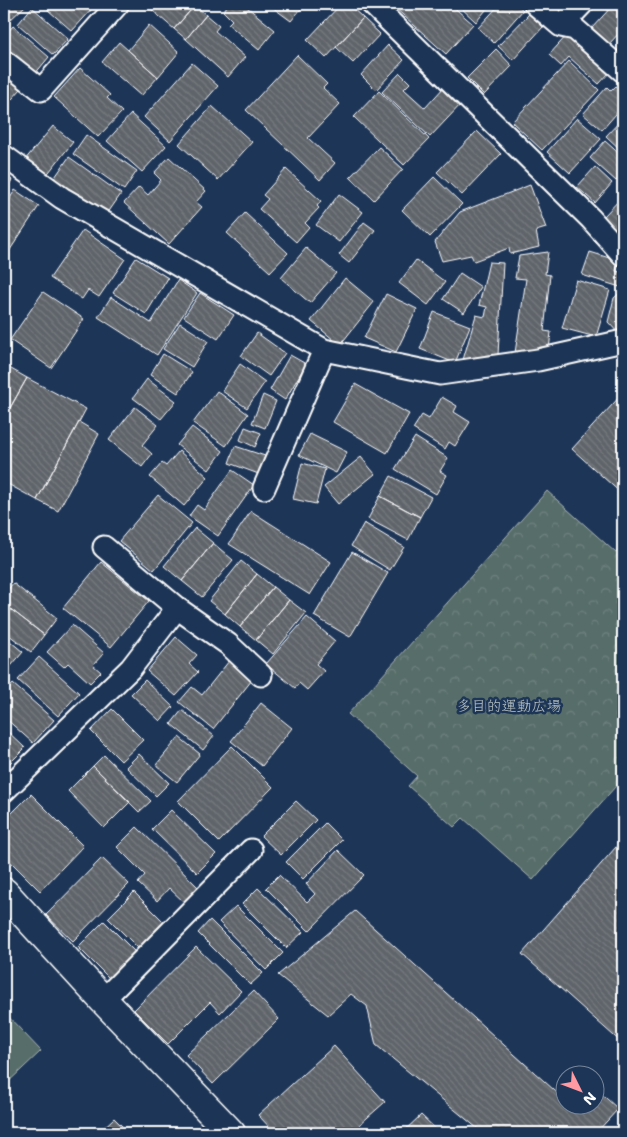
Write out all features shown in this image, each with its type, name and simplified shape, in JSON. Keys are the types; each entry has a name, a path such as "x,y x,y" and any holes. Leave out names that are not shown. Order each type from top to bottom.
{"street":[{"path":"4,892 231,1133"}],"lane":[{"path":"4,61 41,90 118,4"},
{"path":"372,4 591,218 623,255"},
{"path":"535,4 561,26 575,29 623,71"},
{"path":"561,26 582,4"},
{"path":"4,156 62,198 324,350 440,374 538,360 623,342"},
{"path":"264,488 324,350"},
{"path":"104,547 177,608 228,644 261,675"},
{"path":"4,791 131,668 177,608"},
{"path":"104,1000 252,850"}],"green space":[{"name":"多目的運動広場","path":"547,491 616,553 623,545 623,778 533,880 463,818 454,827 408,786 417,776 348,714"},
{"path":"4,1012 41,1051 4,1086"}],"building":[{"path":"4,4 26,5 8,22 4,18"},
{"path":"53,4 89,4 93,8 72,31 48,10"},
{"path":"145,4 185,4 192,9 174,29"},
{"path":"229,4 250,4 247,7 275,30 259,50 228,24 232,20 223,11"},
{"path":"268,4 305,4 291,21"},
{"path":"341,4 348,4 363,18 326,58 307,40"},
{"path":"397,4 450,4 473,24 446,54 394,7"},
{"path":"457,4 491,4 476,22"},
{"path":"500,4 516,4 523,10 494,43 478,28"},
{"path":"614,4 623,5 623,29 608,45 591,29"},
{"path":"195,5 206,15 186,39 174,29"},
{"path":"32,7 68,39 53,55 18,24"},
{"path":"529,14 543,27 513,60 498,46"},
{"path":"206,15 219,26 215,31 245,57 228,77 186,39"},
{"path":"363,18 380,34 353,63 336,47"},
{"path":"149,25 179,52 158,77 128,50"},
{"path":"13,26 49,57 34,75 4,48 4,36"},
{"path":"568,34 610,72 599,84 569,57 561,66 549,55"},
{"path":"119,42 158,77 141,96 102,62"},
{"path":"388,45 404,60 376,90 361,75"},
{"path":"496,49 512,66 484,95 467,78"},
{"path":"297,55 327,84 323,88 340,104 308,138 335,163 320,180 246,110"},
{"path":"569,61 599,90 542,150 512,122"},
{"path":"192,63 218,86 170,141 144,117"},
{"path":"80,68 110,95 107,98 122,112 98,137 54,97"},
{"path":"4,73 21,89 4,108"},
{"path":"400,73 410,83 404,89 425,108 445,86 463,102 430,137 382,92"},
{"path":"619,83 623,87 623,106 602,130 583,114 607,87 611,91"},
{"path":"379,91 429,139 404,165 354,117"},
{"path":"212,106 252,142 218,180 179,144"},
{"path":"131,114 166,146 142,172 107,141"},
{"path":"577,118 601,139 570,173 547,152"},
{"path":"623,118 623,152 606,136"},
{"path":"53,126 73,142 45,177 24,161"},
{"path":"477,131 501,154 462,195 437,172"},
{"path":"86,135 137,171 124,190 73,154"},
{"path":"605,141 623,157 623,173 616,181 590,158"},
{"path":"379,147 403,169 374,200 350,177"},
{"path":"69,157 121,194 105,217 53,180"},
{"path":"169,157 206,191 196,202 202,207 169,244 124,203 139,187 148,195 161,180 154,173"},
{"path":"595,167 612,183 595,203 577,187"},
{"path":"286,169 321,201 317,206 319,208 305,223 309,227 296,242 259,209 268,199 263,195"},
{"path":"4,175 12,180 4,193"},
{"path":"434,177 462,204 430,237 402,210"},
{"path":"530,185 546,228 536,231 539,247 510,254 509,248 474,261 471,255 442,261 435,242 460,212"},
{"path":"15,190 39,206 4,259 4,208"},
{"path":"339,194 363,212 339,242 316,225"},
{"path":"623,196 623,236 603,217"},
{"path":"245,213 288,253 270,272 227,233"},
{"path":"364,222 375,230 349,263 339,255"},
{"path":"83,230 125,259 99,297 88,290 82,299 50,278"},
{"path":"306,248 336,273 310,303 281,278"},
{"path":"548,252 545,274 550,275 544,331 551,332 549,350 515,353 526,279 515,278 519,256"},
{"path":"590,252 619,261 616,271 623,273 623,288 582,275"},
{"path":"136,258 168,278 146,314 113,293"},
{"path":"416,260 445,282 428,305 399,283"},
{"path":"489,262 503,263 498,355 463,360 476,315 485,317 487,307 479,305"},
{"path":"460,273 481,287 464,313 443,299"},
{"path":"345,278 374,302 340,345 311,321"},
{"path":"178,280 197,293 157,355 98,317 111,297 151,323"},
{"path":"576,280 610,290 596,337 562,328"},
{"path":"623,290 623,335 620,335 608,322 614,298"},
{"path":"43,292 84,319 51,368 10,340"},
{"path":"200,293 234,315 218,339 184,317"},
{"path":"386,294 417,309 396,352 364,338"},
{"path":"434,312 470,326 455,363 420,349"},
{"path":"180,323 208,341 192,367 163,349"},
{"path":"257,333 285,353 269,376 241,356"},
{"path":"163,354 192,372 178,393 150,375"},
{"path":"290,355 306,364 285,400 270,390"},
{"path":"240,364 265,382 247,408 222,391"},
{"path":"4,365 27,378 10,408 4,405"},
{"path":"27,378 86,409 37,500 4,482 4,405 10,408"},
{"path":"147,379 176,401 161,419 133,398"},
{"path":"355,384 409,414 387,453 333,422"},
{"path":"217,391 248,414 226,446 193,423"},
{"path":"623,393 623,495 572,449"},
{"path":"263,395 276,401 265,428 252,423"},
{"path":"442,397 457,406 454,412 470,422 455,446 449,442 445,449 413,429 422,415 429,419"},
{"path":"135,407 158,425 142,445 152,454 142,467 109,440"},
{"path":"79,422 99,434 58,511 37,500"},
{"path":"192,427 223,451 209,470 177,445"},
{"path":"245,427 261,433 255,447 240,440"},
{"path":"310,434 347,452 336,473 299,455"},
{"path":"415,437 448,458 440,471 447,475 436,494 395,469"},
{"path":"235,446 271,458 264,476 229,463"},
{"path":"179,451 208,477 184,506 150,477 162,463 166,466"},
{"path":"361,457 375,474 338,504 324,487"},
{"path":"302,463 325,469 316,504 293,499"},
{"path":"232,470 254,485 218,536 189,516 197,505 204,510"},
{"path":"391,476 431,497 420,517 380,496"},
{"path":"158,495 192,523 154,570 119,541"},
{"path":"380,496 420,517 408,540 368,519"},
{"path":"251,511 331,562 310,595 229,544"},
{"path":"364,523 404,547 390,570 351,546"},
{"path":"195,528 213,543 182,581 164,566"},
{"path":"213,543 233,560 202,597 182,581"},
{"path":"352,552 388,573 350,637 314,616"},
{"path":"241,561 257,574 225,614 209,601"},
{"path":"101,562 149,601 111,647 63,608"},
{"path":"257,574 273,587 240,627 225,614"},
{"path":"13,583 57,618 44,635 4,604 4,595"},
{"path":"273,587 289,600 256,640 240,627"},
{"path":"289,600 306,613 273,654 256,640"},
{"path":"4,604 44,635 31,652 4,631"},
{"path":"307,617 335,641 316,664 324,671 307,690 299,683 295,688 266,664"},
{"path":"72,625 104,653 93,665 101,672 90,683 68,663 64,667 47,652"},
{"path":"4,636 23,652 11,666 4,660"},
{"path":"176,637 197,655 189,664 198,672 176,696 147,671"},
{"path":"39,657 79,693 58,716 18,680"},
{"path":"229,661 252,680 213,729 179,702 192,687 202,695"},
{"path":"145,680 173,707 160,721 131,694"},
{"path":"13,684 54,720 33,743 4,717 4,694"},
{"path":"261,703 292,728 262,766 231,741"},
{"path":"112,709 143,740 121,761 91,731"},
{"path":"182,710 214,736 203,750 171,724"},
{"path":"4,728 25,748 10,763 4,757"},
{"path":"179,737 200,754 177,782 156,765"},
{"path":"232,746 273,787 219,842 178,801"},
{"path":"139,754 169,783 156,796 126,767"},
{"path":"104,755 151,801 139,812 93,766"},
{"path":"93,766 130,802 104,828 68,791"},
{"path":"31,794 83,846 40,891 4,855 4,821"},
{"path":"296,801 316,820 281,855 261,836"},
{"path":"171,810 216,854 197,873 152,829"},
{"path":"325,823 342,840 303,879 286,862"},
{"path":"137,827 199,888 185,903 169,888 157,901 138,883 145,875 117,847"},
{"path":"623,839 623,1044 522,954"},
{"path":"338,850 364,875 309,931 266,888 279,875 307,902 315,894 306,884"},
{"path":"102,858 129,884 73,941 46,915"},
{"path":"258,888 303,932 286,948 242,904"},
{"path":"134,892 165,923 139,949 108,918"},
{"path":"236,906 283,953 266,970 219,922"},
{"path":"355,911 554,1090 554,1114 604,1114 604,1096 618,1109 596,1133 483,1133 376,1045 367,1006 351,994 328,1015 278,975"},
{"path":"210,920 263,973 250,985 198,933"},
{"path":"104,921 135,952 109,978 78,947"},
{"path":"196,947 241,991 220,1013 210,1002 168,1044 134,1010"},
{"path":"253,991 279,1019 213,1084 186,1055"},
{"path":"334,1046 385,1102 350,1133 275,1133 258,1115"},
{"path":"421,1115 440,1133 402,1133"},
{"path":"114,1118 129,1133 98,1133"}]}
